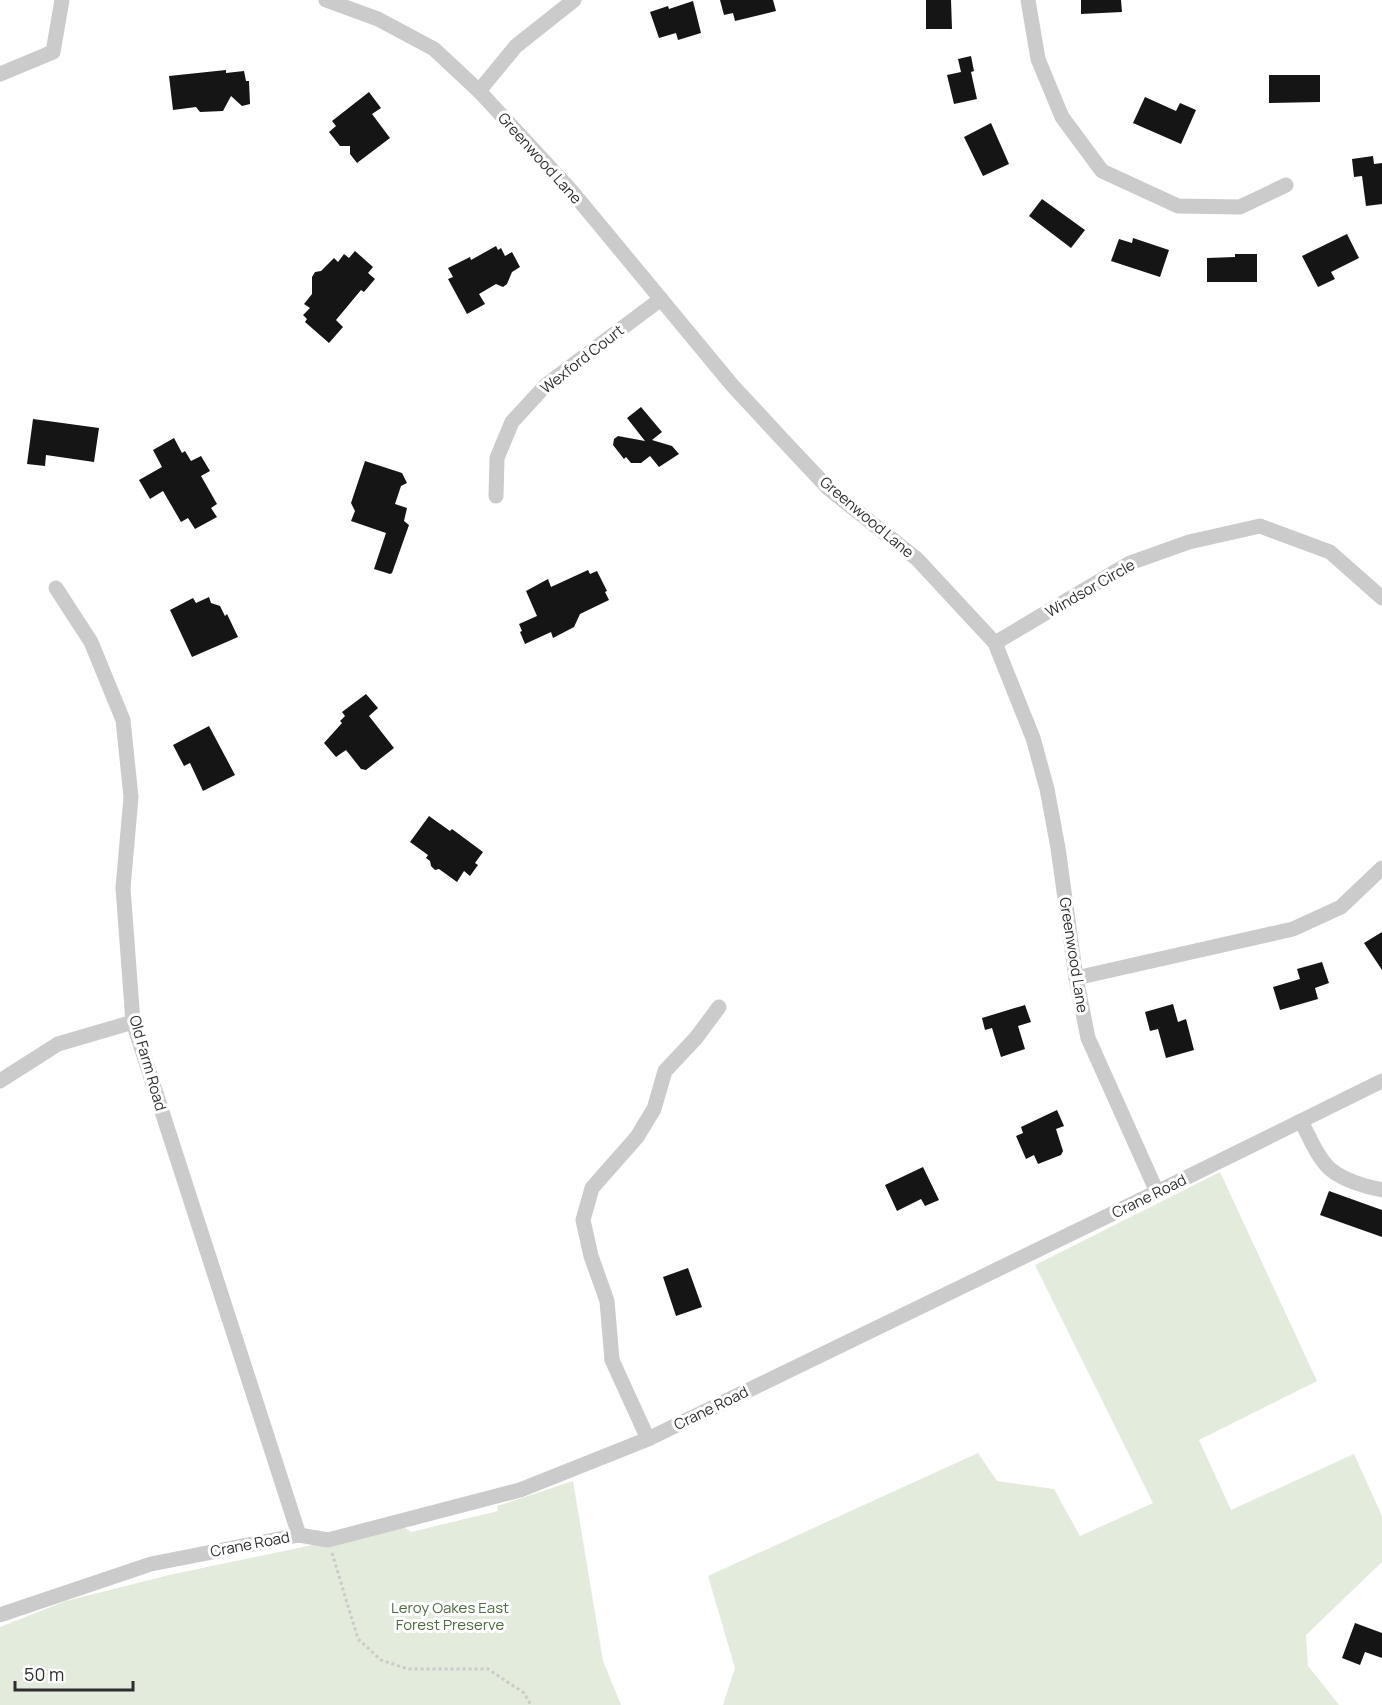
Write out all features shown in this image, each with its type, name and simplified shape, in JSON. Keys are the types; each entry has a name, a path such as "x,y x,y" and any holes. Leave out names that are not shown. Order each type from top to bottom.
{"street":[{"path":"0,74 52,52 62,0"},
{"name":"Greenwood Lane","path":"326,0 378,19 434,49 479,91 569,188 732,385 829,489 917,559 995,643 1033,738 1047,789 1058,848 1076,978 1088,1038 1157,1192"},
{"path":"479,91 516,46 574,0"},
{"path":"1028,0 1038,58 1062,117 1102,171 1178,206 1240,207 1286,185"},
{"name":"Wexford Court","path":"496,496 497,458 512,422 546,385 661,298"},
{"name":"Windsor Circle","path":"995,643 1130,563 1190,542 1260,526 1330,552 1382,598"},
{"name":"Old Farm Road","path":"56,588 91,642 123,720 131,797 123,888 133,1022 299,1535"},
{"path":"1076,978 1293,929 1341,907 1382,868"},
{"path":"648,1439 612,1360 607,1301 591,1256 583,1220 592,1188 637,1137 654,1109 665,1071 696,1038 719,1007"},
{"path":"0,1081 58,1044 133,1022"},
{"name":"Crane Road","path":"0,1615 151,1564 299,1535 328,1540 520,1490 648,1439 1382,1081"},
{"path":"1301,1120 1315,1148 1330,1169 1363,1186 1382,1190"}],"path":[{"path":"328,1540 358,1639 381,1660 408,1670 488,1669 524,1693 531,1705"}],"green space":[{"path":"1220,1172 1317,1381 1199,1440 1231,1510 1354,1454 1382,1516 1382,1562 1306,1635 1308,1666 1339,1705 723,1705 735,1668 708,1576 978,1453 997,1481 1054,1489 1080,1536 1153,1503 1035,1265"},
{"name":"Leroy Oakes East Forest Preserve","path":"573,1481 603,1661 621,1705 0,1705 0,1627 66,1601 169,1575 403,1526 411,1532 498,1511 497,1506"}],"building":[{"path":"720,0 773,0 776,11 735,21 733,13 724,15"},
{"path":"926,0 951,0 952,29 926,29"},
{"path":"1081,0 1121,0 1122,12 1081,14"},
{"path":"693,1 701,33 678,40 676,33 659,38 650,12 668,6 669,9"},
{"path":"971,56 974,71 971,72 977,99 954,104 947,75 961,72 958,59"},
{"path":"226,70 226,73 244,71 246,81 249,81 250,104 242,106 231,96 223,111 200,112 196,107 173,110 169,76"},
{"path":"1269,75 1320,75 1320,102 1269,103"},
{"path":"369,92 381,108 372,114 390,138 357,163 350,154 350,146 340,146 329,132 336,126 332,121"},
{"path":"1145,97 1176,111 1180,103 1196,110 1181,144 1133,123"},
{"path":"991,123 1009,164 983,176 964,137"},
{"path":"1373,156 1374,164 1382,163 1382,204 1366,206 1362,176 1354,177 1352,159"},
{"path":"1042,199 1085,230 1071,248 1029,216"},
{"path":"1347,234 1359,258 1331,272 1335,279 1318,287 1302,256"},
{"path":"1133,238 1169,250 1160,277 1111,261 1119,239 1132,243"},
{"path":"496,246 498,250 501,248 505,256 512,252 520,267 512,272 507,284 503,287 496,284 479,294 485,304 467,314 448,279 453,277 448,268 470,257 471,260"},
{"path":"355,251 373,267 368,273 375,279 364,292 361,290 336,320 343,327 329,343 305,322 307,319 303,315 310,308 304,304 312,294 312,277 315,272 321,271 334,258 338,262 344,254 349,258"},
{"path":"1235,254 1257,254 1257,282 1207,282 1207,258 1235,257"},
{"path":"641,407 662,432 652,440 672,446 679,454 659,467 650,456 641,463 631,463 626,457 624,459 613,445 614,439 618,436 645,441 627,418"},
{"path":"33,419 99,428 94,462 46,455 45,466 27,464"},
{"path":"174,438 182,453 185,451 191,461 201,456 210,471 201,476 217,504 211,508 217,517 195,529 188,518 181,522 163,491 150,499 139,480 162,467 153,450"},
{"path":"365,461 402,473 407,483 401,486 395,504 407,508 404,521 409,525 390,574 374,569 386,533 351,521 355,511 351,503"},
{"path":"588,570 590,574 597,571 609,600 580,614 574,627 553,638 551,632 525,644 519,624 537,616 526,591 548,579 551,587"},
{"path":"209,597 211,603 220,606 225,616 227,614 238,637 192,657 170,610 193,598 196,603"},
{"path":"366,694 378,708 369,716 394,748 366,770 361,769 346,750 336,757 324,743 342,723 340,721 345,716 342,712"},
{"path":"209,726 235,775 203,791 190,763 184,766 173,745"},
{"path":"429,816 450,831 452,829 483,852 470,876 464,871 457,882 439,869 435,870 426,858 428,855 410,842"},
{"path":"1382,932 1382,970 1364,943"},
{"path":"1322,962 1329,983 1315,988 1318,999 1280,1010 1273,987 1300,979 1297,969"},
{"path":"1173,1004 1178,1022 1186,1019 1194,1050 1166,1058 1158,1029 1150,1031 1145,1012"},
{"path":"1025,1005 1031,1022 1018,1026 1025,1049 1001,1057 992,1028 985,1030 982,1018"},
{"path":"1057,1110 1064,1126 1056,1129 1063,1151 1061,1155 1038,1164 1034,1155 1026,1159 1016,1136 1023,1133 1021,1127"},
{"path":"923,1167 939,1200 925,1206 921,1199 897,1211 885,1185"},
{"path":"1329,1191 1382,1210 1382,1237 1320,1215"},
{"path":"688,1268 702,1307 676,1316 663,1277"},
{"path":"1355,1623 1382,1633 1382,1658 1365,1652 1360,1665 1342,1658"}]}
